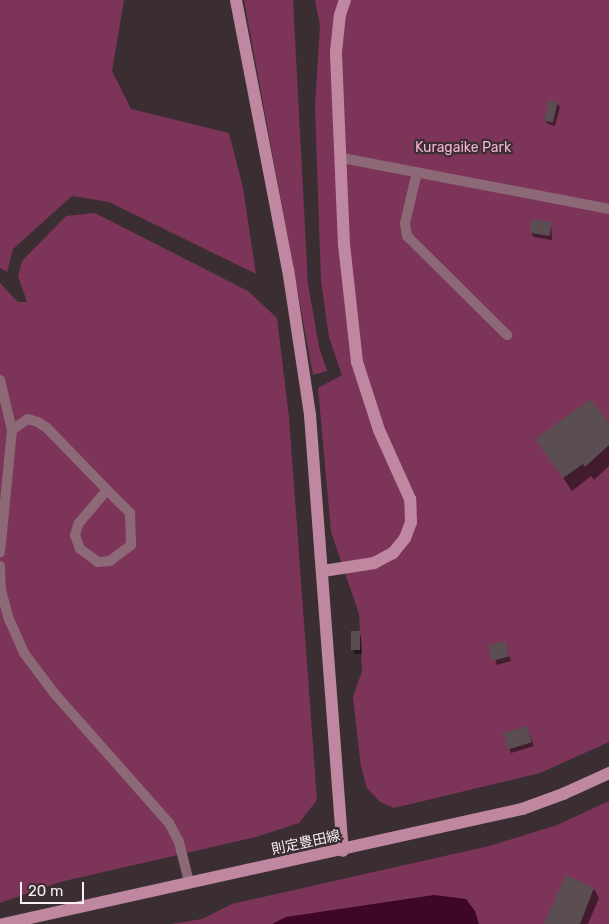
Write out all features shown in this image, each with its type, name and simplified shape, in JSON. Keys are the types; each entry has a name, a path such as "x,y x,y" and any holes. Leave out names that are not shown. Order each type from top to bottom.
{"street":[{"path":"236,0 288,269 310,415 343,851"},
{"path":"323,571 374,563 393,553 405,538 411,522 410,499 379,430 357,362 344,245 342,158 336,52 340,15 344,0"},
{"name":"則定豊田線","path":"3,924 189,882 343,851 522,809 564,794 609,773"}],"lane":[{"path":"342,158 609,209"},
{"path":"418,172 406,223 407,236 507,335"},
{"path":"0,380 12,430 0,552"},
{"path":"12,430 28,419 38,422 108,490 130,514 131,545 110,562 98,562 80,549 75,535 79,523 108,490"},
{"path":"0,566 7,612 24,653 54,693 169,823 179,842 189,882"}],"green space":[{"path":"0,0 124,0 112,71 131,109 229,133 243,188 256,274 109,202 72,196 13,249 7,272 0,268"},
{"path":"244,0 293,0 308,284 319,347 327,371 313,375"},
{"name":"Kuragaike Park","path":"315,0 609,0 609,742 540,773 394,808 380,802 367,788 361,767 353,697 362,671 359,614 331,532 318,388 342,375 329,337 321,281 315,107 320,25"},
{"path":"95,213 248,291 277,318 289,417 317,800 299,823 256,837 60,882 0,903 0,283 18,302 27,302 18,276 22,261 66,216"},
{"path":"609,801 609,924 171,924 202,919 232,904 489,846 557,825"}],"shaded area":[{"path":"434,895 466,899 475,911 479,924 272,924 286,917"}],"building":[{"path":"549,100 558,102 553,122 544,120"},
{"path":"532,219 552,222 550,236 530,233"},
{"path":"591,399 609,424 609,445 585,467 583,464 563,478 535,439"},
{"path":"351,631 360,631 360,650 351,650"},
{"path":"505,641 509,656 492,661 488,646"},
{"path":"527,726 532,742 508,750 503,733"},
{"path":"566,875 594,888 580,924 544,924"}]}
